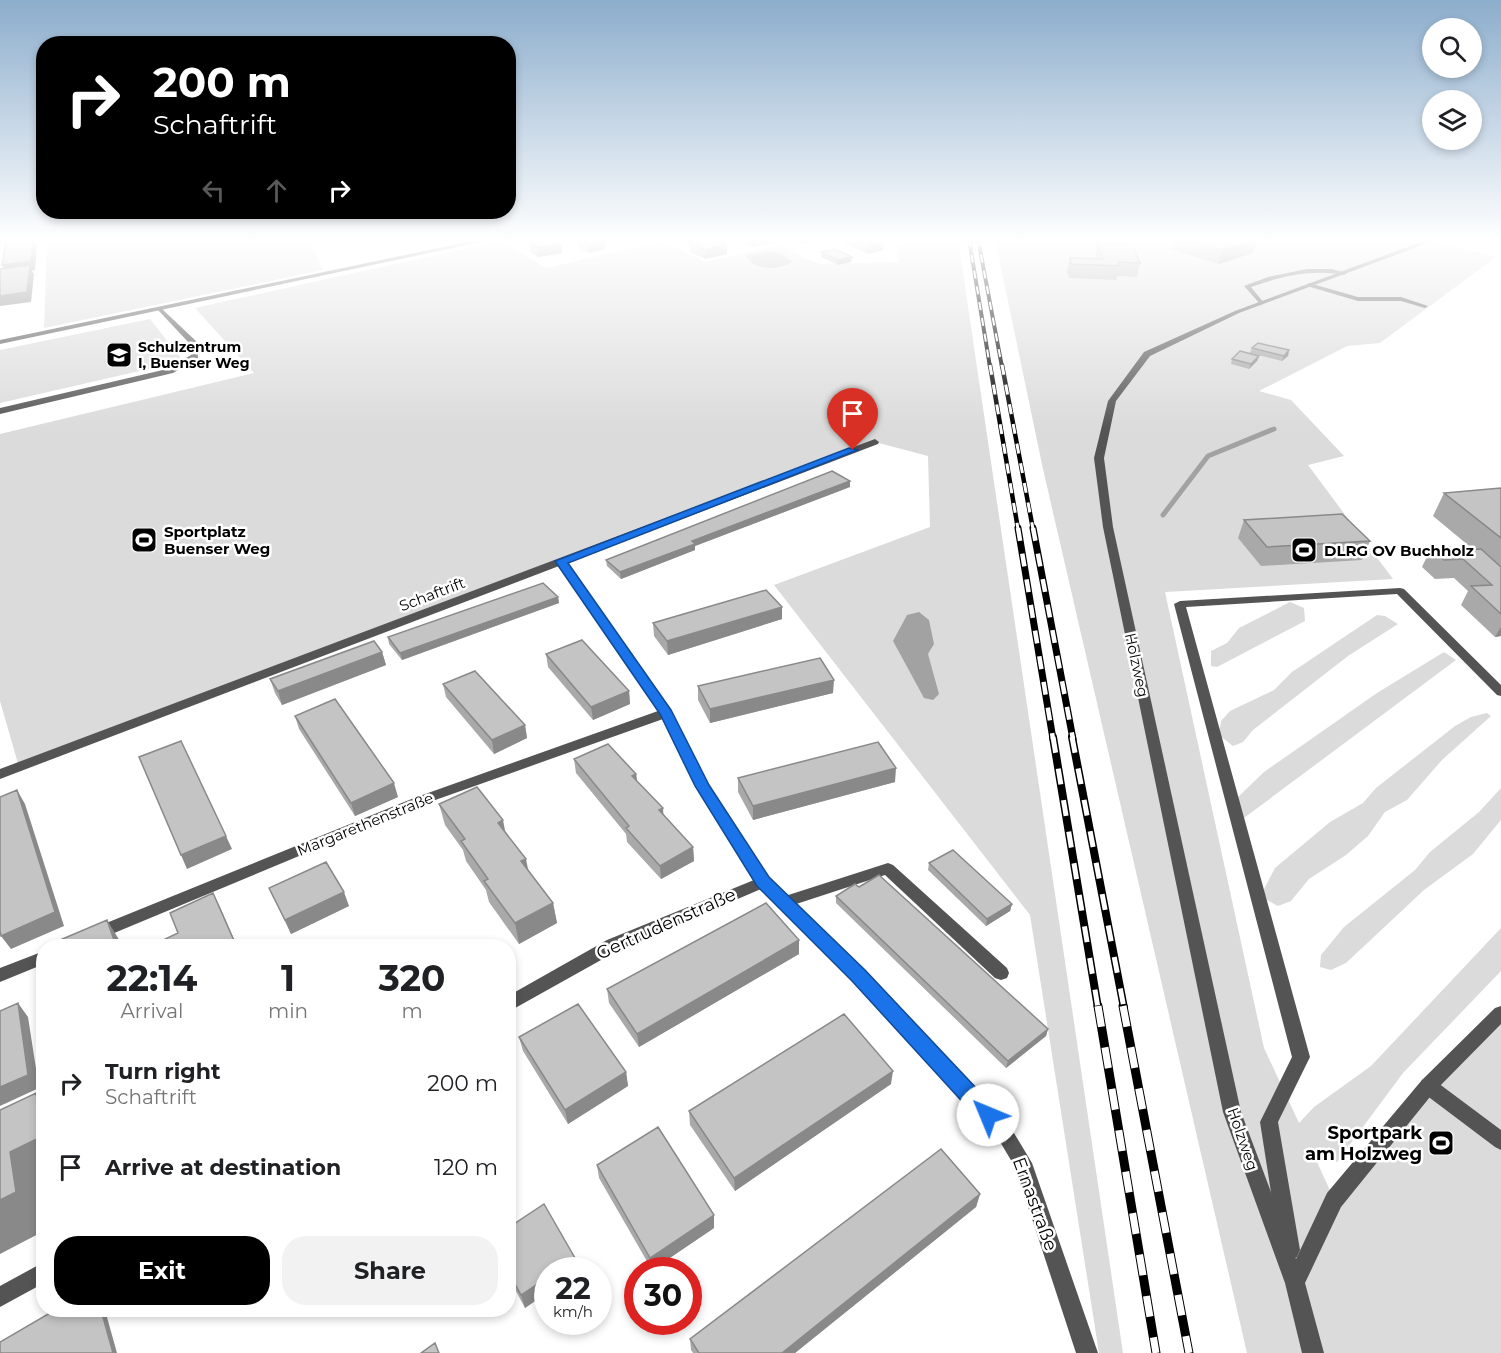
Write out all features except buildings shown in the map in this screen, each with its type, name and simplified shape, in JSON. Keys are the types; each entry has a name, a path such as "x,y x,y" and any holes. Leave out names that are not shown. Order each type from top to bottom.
{"street":[{"path":"0,342 193,302"},
{"path":"1412,302 1425,306"},
{"name":"Holzweg","path":"1261,303 1147,354 1112,401 1099,458 1110,538 1232,1112 1295,1283 1313,1353"},
{"path":"0,411 170,371 186,364 195,356 194,344 160,309"},
{"name":"Schaftrift","path":"0,774 875,442"},
{"name":"Ernastraße","path":"561,561 666,713 702,786 763,882 858,975 1002,1129 1023,1163 1087,1353"},
{"path":"1295,1283 1269,1122 1301,1057 1180,604 1400,591 1501,692"},
{"name":"Margarethenstraße","path":"85,939 419,801 666,713"},
{"path":"784,902 888,869 1001,973"},
{"name":"Gertrudenstraße","path":"516,1000 613,945 763,882"},
{"path":"0,975 36,960"},
{"path":"1295,1283 1334,1200 1428,1086 1501,1013"},
{"path":"1428,1086 1501,1141"},
{"path":"0,1298 36,1277"}],"shaded area":[{"path":"45,302 168,302 44,328"},
{"path":"222,302 967,302 1123,1353 1099,1353 1030,915 774,585 930,527 928,456 875,442 19,767 0,701 0,434 254,373 195,308"},
{"path":"1008,302 1435,302 1380,343 1347,346 1259,391 1291,400 1344,456 1308,465 1393,579 1165,592 1264,1048 1299,1123 1314,1107 1371,1066 1501,928 1501,971 1403,1073 1337,1162 1317,1162 1334,1199 1501,1013 1501,1353 1247,1353 1043,469"},
{"path":"150,319 183,361 0,403 0,350"},
{"path":"1290,602 1304,608 1305,621 1217,667 1211,666 1211,651 1227,643 1239,628"},
{"path":"919,612 929,620 934,644 928,654 939,694 933,700 924,698 893,641 907,615"},
{"path":"1377,615 1385,616 1398,624 1348,656 1253,730 1243,742 1233,746 1219,735 1221,721 1230,711 1274,690 1292,672"},
{"path":"1444,652 1456,660 1244,818 1238,797 1264,772 1377,693"},
{"path":"1487,713 1491,716 1442,760 1407,800 1385,812 1368,836 1346,855 1309,879 1291,901 1278,906 1267,900 1263,891 1275,868 1330,822 1363,803 1376,788 1455,726 1471,717"},
{"path":"1501,788 1501,820 1473,854 1424,890 1346,963 1331,970 1320,967 1321,955 1344,927 1415,870 1430,852 1479,812"}],"waterway":[{"path":"1163,515 1208,456 1274,429"}],"railway":[{"path":"979,302 990,367"},
{"path":"990,302 1002,367"},
{"path":"990,365 1018,529"},
{"path":"1002,365 1033,529"},
{"path":"1018,528 1053,739"},
{"path":"1033,528 1073,739"},
{"path":"1053,737 1098,1008"},
{"path":"1072,737 1124,1008"},
{"path":"1098,1006 1156,1353"},
{"path":"1123,1006 1189,1353"}],"place":[{"name":"Schulzentrum I, Buenser Weg","path":"119,355"},
{"name":"Sportplatz Buenser Weg","path":"144,540"},
{"name":"DLRG OV Buchholz","path":"1304,550"},
{"name":"Sportpark am Holzweg","path":"1441,1143"}],"route":[{"path":"853,450 561,561 666,713 702,786 763,882 858,975 988,1115"}]}
